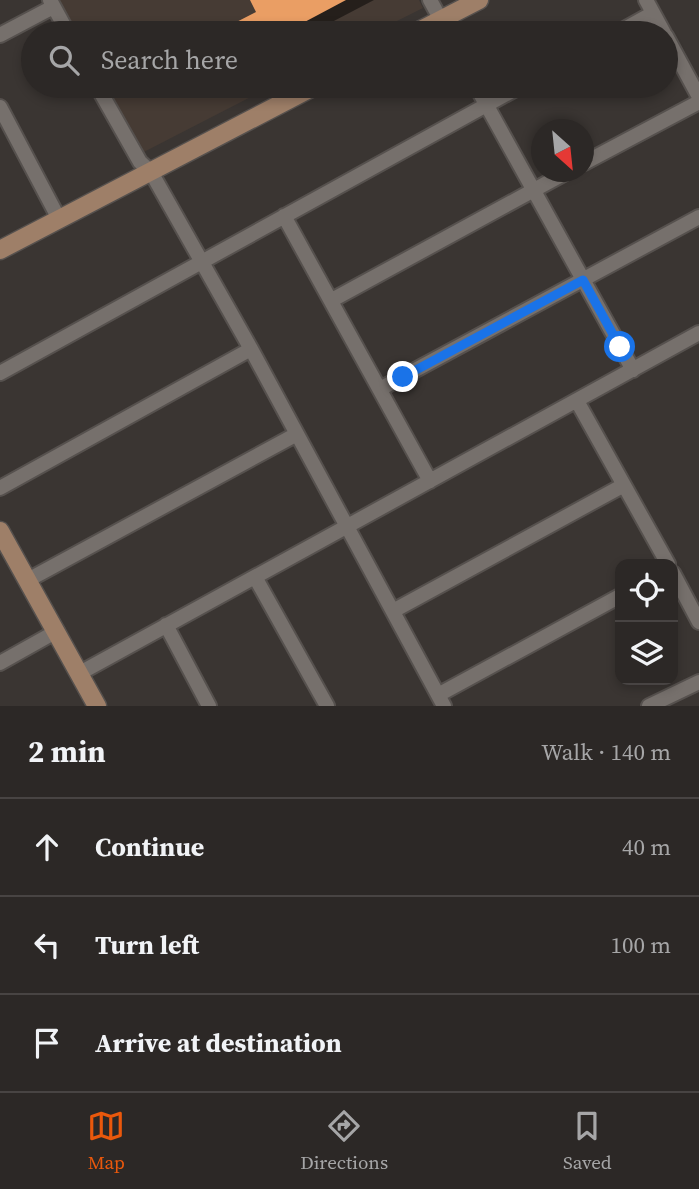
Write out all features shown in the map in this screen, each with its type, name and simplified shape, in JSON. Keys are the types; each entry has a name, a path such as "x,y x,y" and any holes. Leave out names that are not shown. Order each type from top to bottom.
{"street":[{"path":"430,0 441,21"},
{"path":"451,21 479,0"},
{"path":"23,21 52,3 62,21"},
{"path":"632,21 649,7"},
{"path":"0,35 21,22"},
{"path":"594,157 699,99 678,59"},
{"path":"104,98 140,162 151,172 251,349 441,701 615,599"},
{"path":"0,250 292,98"},
{"path":"482,98 633,370"},
{"path":"0,373 499,98"},
{"path":"0,107 59,219"},
{"path":"332,300 548,182"},
{"path":"284,216 430,481"},
{"path":"380,388 699,216"},
{"path":"80,673 699,333"},
{"path":"0,488 251,349"},
{"path":"577,401 665,559"},
{"path":"28,580 297,435"},
{"path":"393,611 624,485"},
{"path":"0,531 97,706"},
{"path":"255,577 327,706"},
{"path":"678,582 699,622"},
{"path":"166,625 209,706"},
{"path":"0,663 57,631"},
{"path":"649,706 699,682"}],"shaded area":[{"path":"56,0 419,0 423,8 397,21 67,21"},
{"path":"107,98 249,98 138,155"}],"building":[{"path":"250,0 346,0 307,21 238,21 256,12"}],"route":[{"path":"403,377 583,280 620,347"}]}
